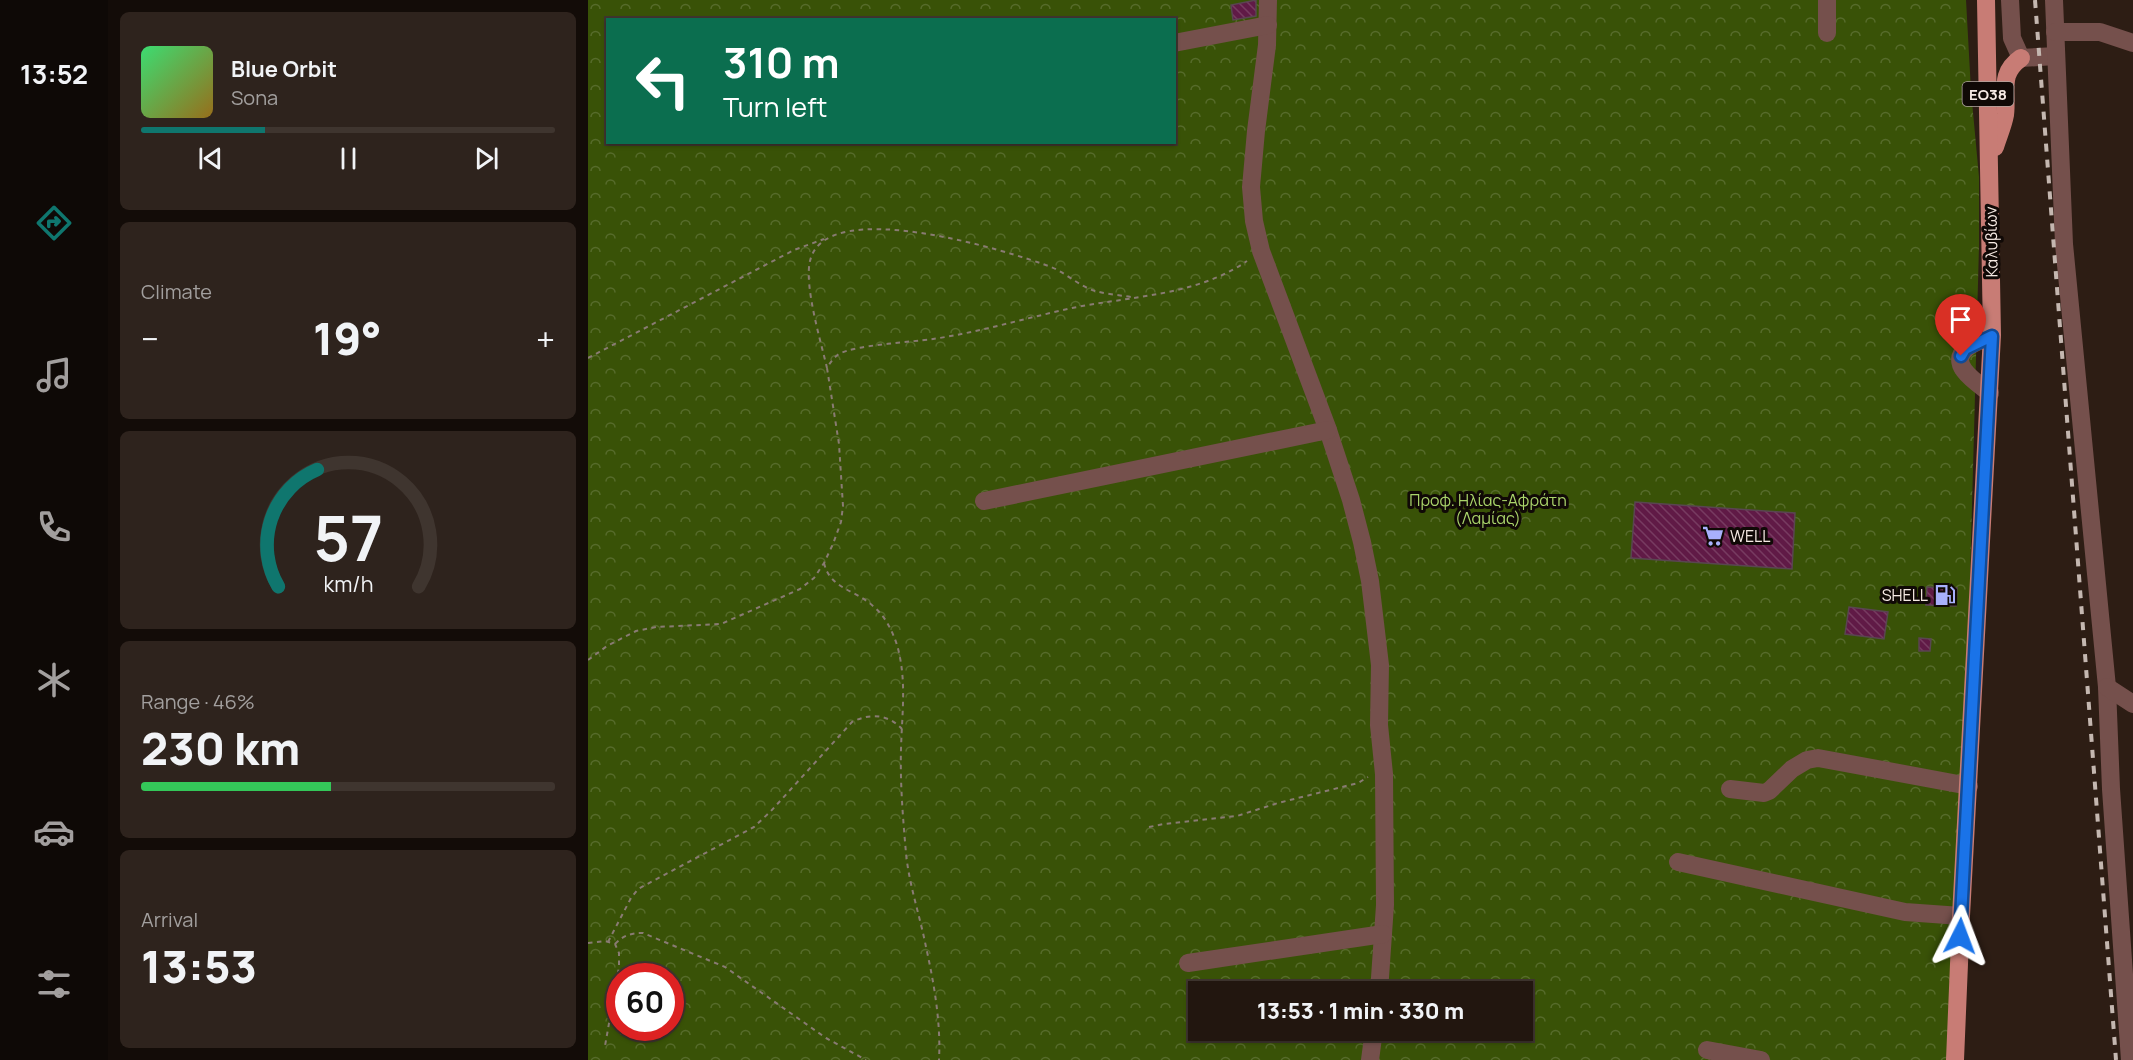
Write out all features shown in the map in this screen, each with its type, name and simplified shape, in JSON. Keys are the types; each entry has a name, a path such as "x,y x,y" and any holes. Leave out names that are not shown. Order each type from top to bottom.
{"main road":[{"name":"Καλυβίων","path":"1955,1060 1992,336 1986,0"},
{"path":"1990,163 2005,115 2008,70 2021,58"}],"street":[{"path":"1268,0 1265,66 1251,187 1254,221 1261,251 1328,430 1351,500 1370,581 1380,665 1380,725 1383,762 1385,886 1379,981"},
{"path":"1827,0 1827,33"},
{"path":"2010,0 2012,38 2021,58 2056,56"},
{"path":"2054,0 2064,244 2107,687 2111,799 2130,1060"},
{"path":"1176,43 1268,25"},
{"path":"2055,32 2100,32 2133,43"},
{"path":"1990,393 1964,372 1960,364 1965,349 1992,336"},
{"path":"984,501 1328,430"},
{"path":"2107,687 2133,704"},
{"path":"1730,789 1764,793 1792,769 1807,760 1818,758 1969,786"},
{"path":"1678,862 1905,912 1961,916"},
{"path":"1188,963 1383,934"},
{"path":"1370,1060 1373,1041"},
{"path":"1707,1050 1761,1060"}],"path":[{"path":"588,358 794,250 849,230 875,228 962,241 1023,257 1054,268 1080,285 1096,291 1135,297"},
{"path":"588,660 622,637 636,632 656,627 721,624 800,589 814,578 824,563 837,533 843,506 839,444 809,273 813,251 826,238"},
{"path":"827,368 838,354 855,349 937,339 1063,310 1160,294 1228,273 1261,251"},
{"path":"824,563 826,574 833,581 872,604 886,619 896,643 903,672 905,701 901,750 906,854 928,957 940,1042 939,1060"},
{"path":"609,942 631,898 638,889 754,827 771,812 852,722 863,716 877,715 890,719 902,729"},
{"path":"1149,827 1237,816 1358,783 1372,774 1383,762"},
{"path":"615,944 622,937 631,933 643,933 725,967 826,1038 866,1060"},
{"path":"588,943 609,942 615,944 619,953 619,967 605,1046"}],"green space":[{"name":"Προφ. Ηλίας-Αφράτη (Λαμίας)","path":"588,0 1966,0 1979,177 1969,618 1948,1060 588,1060"}],"building":[{"path":"1256,0 1256,16 1233,20 1231,5"},
{"name":"WELL","path":"1635,502 1795,513 1792,569 1631,558"},
{"path":"1927,587 1957,588 1956,606 1926,605"},
{"path":"1849,607 1888,612 1884,639 1845,634"},
{"path":"1919,638 1931,639 1930,651 1919,651"}],"railway":[{"path":"2035,0 2116,1060"}],"place":[{"name":"WELL","path":"1713,536"},
{"name":"SHELL","path":"1945,595"}],"route":[{"path":"1960,936 1992,336 1965,349 1961,356"}]}
